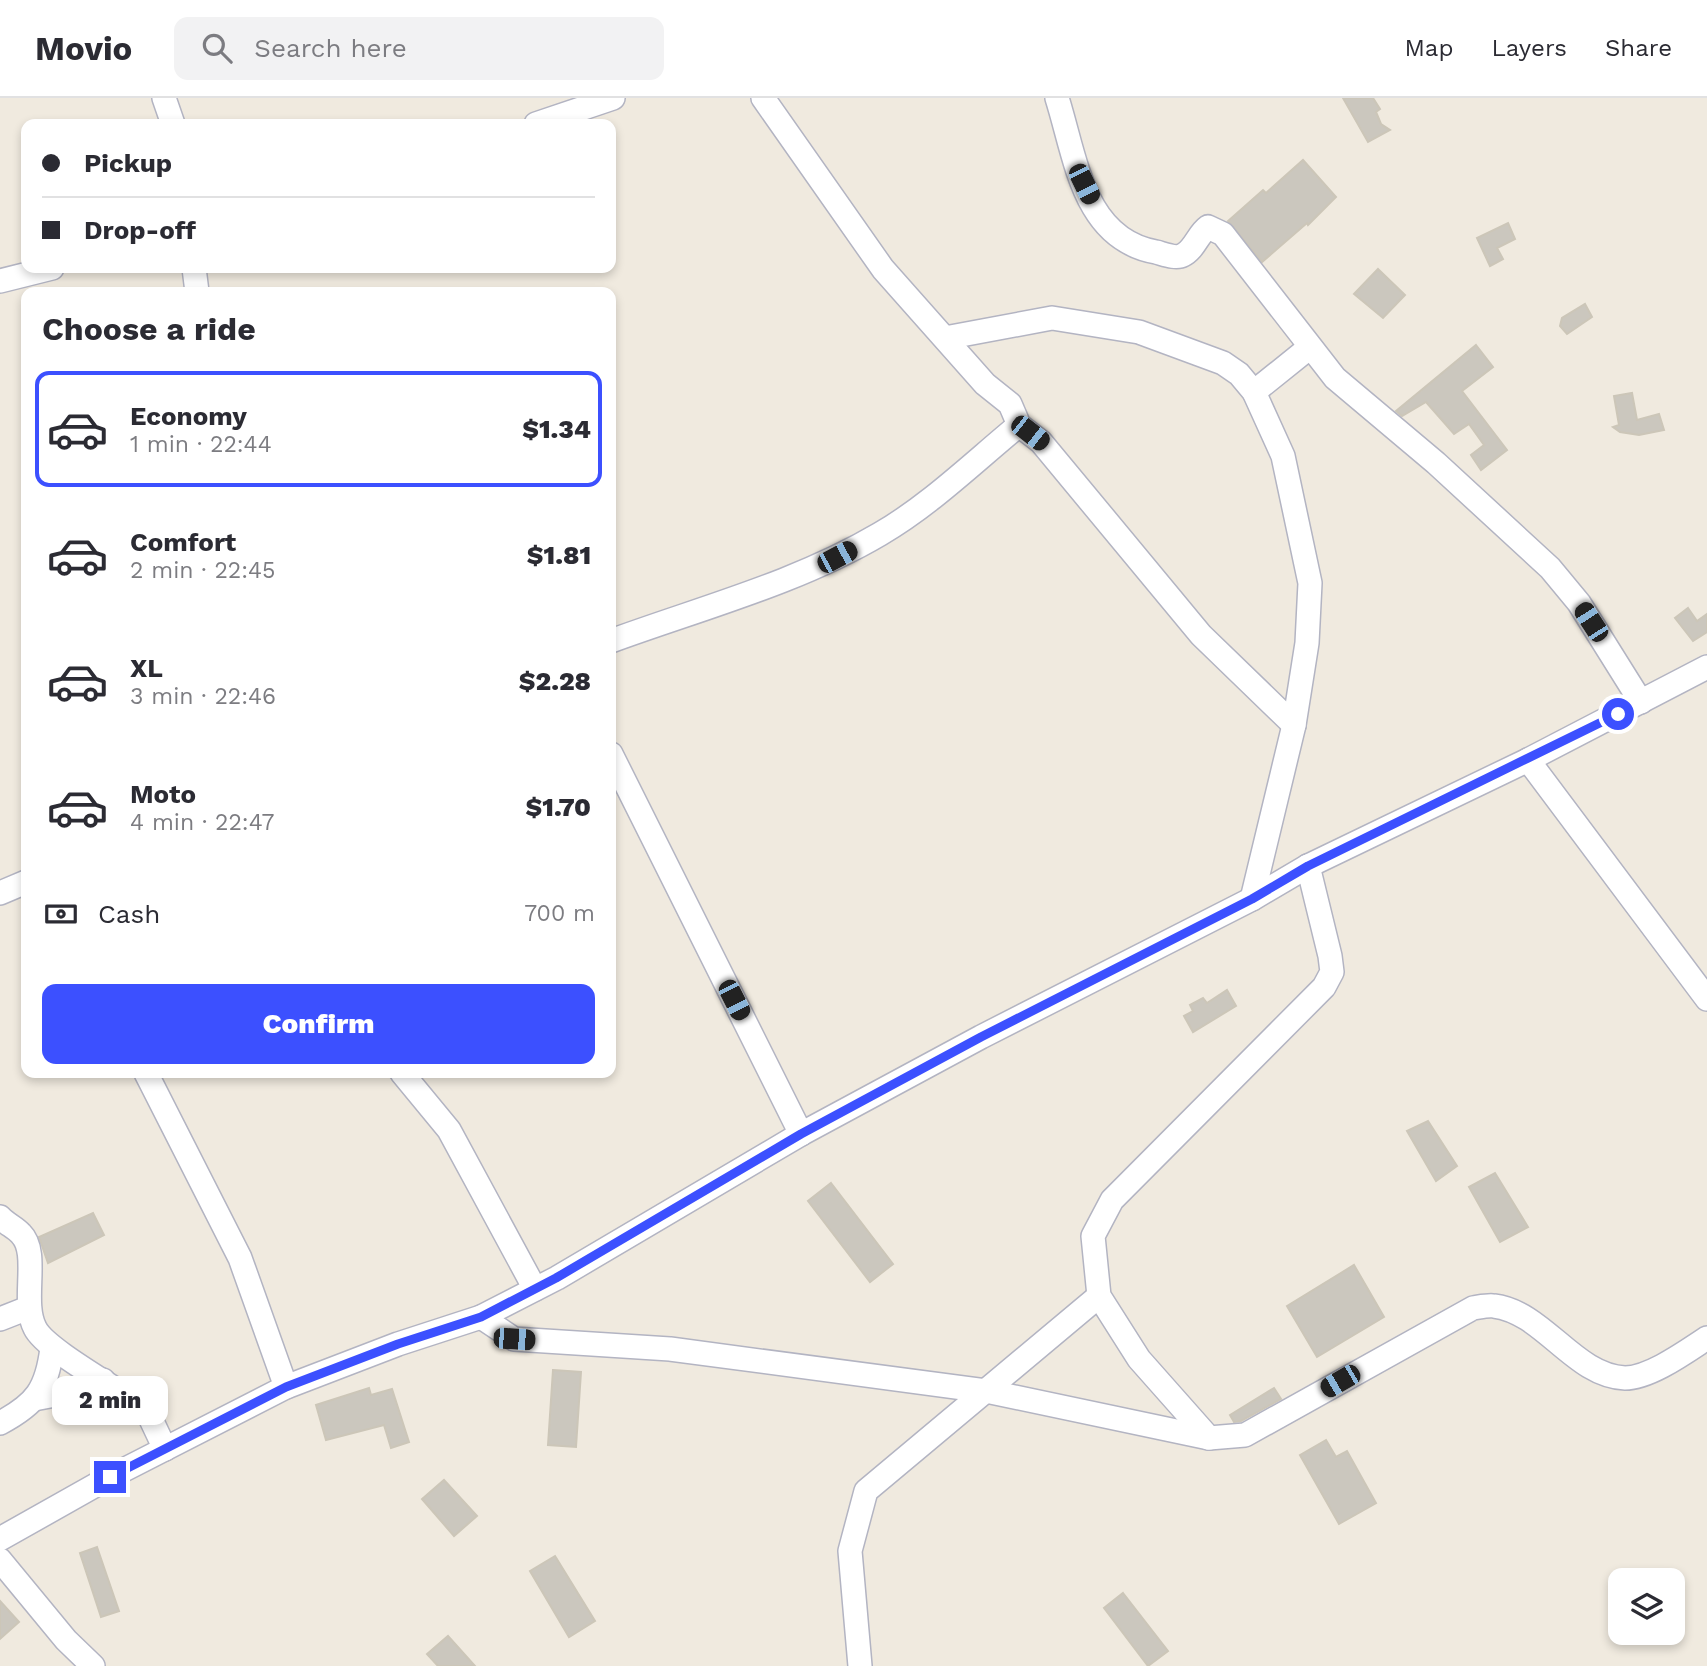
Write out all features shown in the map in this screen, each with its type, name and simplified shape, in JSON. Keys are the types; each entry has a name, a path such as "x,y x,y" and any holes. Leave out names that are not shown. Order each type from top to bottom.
{"street":[{"path":"164,98 171,119"},
{"path":"551,119 613,98"},
{"path":"763,98 875,259 985,384 1010,404 1019,425 1041,442 1201,635 1294,724"},
{"path":"1056,98 1075,165 1109,231 1145,250 1178,257 1188,251 1203,230 1216,228 1335,378 1436,463 1550,568 1579,603 1641,702"},
{"path":"0,281 32,273"},
{"path":"945,338 1052,318 1139,332 1223,363 1239,374 1254,392 1283,456 1310,583 1307,643 1294,724 1252,899"},
{"path":"1254,392 1310,346"},
{"path":"616,638 782,580 837,557 911,513 1019,425"},
{"path":"0,1539 286,1387 398,1344 481,1317 535,1289 801,1134 1076,988 1252,899 1308,866 1528,760 1707,667"},
{"path":"1528,760 1707,999"},
{"path":"616,764 801,1134"},
{"path":"1209,1438 1139,1359 1099,1296 1093,1236 1112,1200 1324,987 1332,972 1308,866"},
{"path":"0,893 21,884"},
{"path":"149,1078 240,1258 286,1387"},
{"path":"406,1078 449,1130 535,1289"},
{"path":"0,1217 21,1234 29,1247 28,1308 35,1330 52,1348 103,1380 149,1415 165,1449"},
{"path":"860,1666 850,1551 866,1491 1099,1296"},
{"path":"481,1317 514,1339 670,1349 986,1391 1209,1438 1245,1435 1473,1308 1495,1306 1527,1319 1605,1373 1627,1378 1670,1362 1707,1338"},
{"path":"0,1319 28,1308"},
{"path":"0,1423 27,1408 34,1399 49,1373 52,1348"},
{"path":"34,1399 92,1388 103,1380"},
{"path":"0,1560 65,1640 93,1666"}],"building":[{"path":"1343,98 1373,98 1380,109 1376,112 1381,124 1390,130 1368,142"},
{"path":"1303,160 1336,197 1308,225 1307,223 1262,262 1228,221 1263,190 1266,193"},
{"path":"1508,223 1515,239 1497,248 1503,259 1490,266 1477,238"},
{"path":"1378,269 1405,295 1383,318 1354,294"},
{"path":"1585,304 1592,317 1567,334 1560,326 1562,318"},
{"path":"1476,345 1493,367 1462,391 1507,450 1481,470 1471,455 1484,445 1469,424 1454,434 1426,402 1402,416 1396,411"},
{"path":"1632,393 1637,420 1659,414 1664,430 1639,435 1620,432 1613,427 1619,425 1614,396"},
{"path":"1688,608 1697,621 1707,614 1707,632 1693,641 1675,618"},
{"path":"1227,990 1236,1006 1193,1032 1184,1016 1193,1011 1190,1005 1203,998 1207,1003"},
{"path":"1428,1121 1457,1166 1436,1181 1407,1131"},
{"path":"1495,1173 1528,1227 1500,1242 1469,1187"},
{"path":"831,1183 893,1264 870,1282 808,1201"},
{"path":"93,1213 104,1235 48,1263 39,1237"},
{"path":"1354,1265 1384,1317 1317,1357 1287,1306"},
{"path":"553,1370 581,1372 576,1447 548,1445"},
{"path":"369,1388 371,1395 392,1389 409,1442 391,1448 384,1425 326,1440 316,1405"},
{"path":"1274,1388 1281,1399 1241,1421 1234,1422 1230,1415"},
{"path":"1326,1440 1336,1457 1347,1451 1376,1503 1339,1524 1300,1455"},
{"path":"444,1480 477,1516 454,1536 422,1499"},
{"path":"97,1547 119,1611 101,1617 80,1553"},
{"path":"555,1556 595,1621 569,1637 530,1571"},
{"path":"1123,1593 1168,1651 1148,1666 1104,1608"},
{"path":"0,1601 19,1622 0,1639"},
{"path":"448,1636 475,1666 438,1666 427,1654"}],"route":[{"path":"110,1477 286,1387 398,1344 481,1317 556,1278 801,1134 981,1037 1252,899 1308,866 1618,714"}]}
